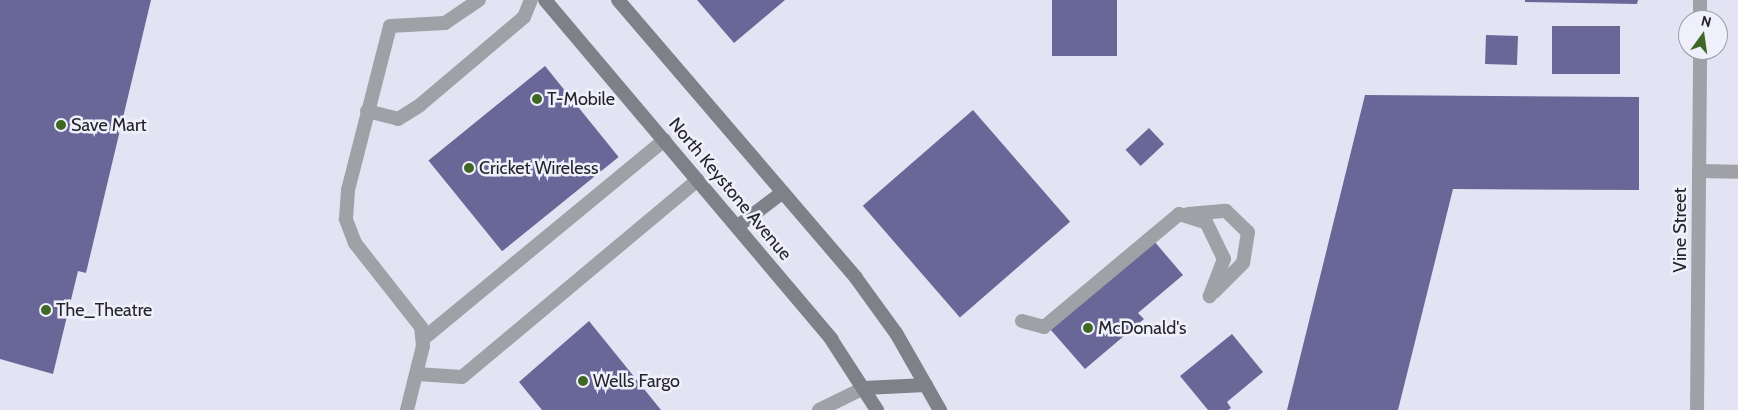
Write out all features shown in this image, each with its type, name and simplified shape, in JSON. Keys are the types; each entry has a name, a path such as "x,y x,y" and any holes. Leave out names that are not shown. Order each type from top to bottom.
{"main road":[{"name":"North Keystone Avenue","path":"545,0 832,339 877,410"},
{"name":"North Keystone Avenue","path":"618,0 880,308 940,410"},
{"path":"738,226 783,192"},
{"path":"864,388 926,385"}],"street":[{"path":"406,410 423,339 422,327 414,315 366,261 346,219 348,190 390,26 445,23 479,0"},
{"path":"367,111 398,118 420,105 524,17 531,0"},
{"name":"Vine Street","path":"1697,410 1700,60"},
{"path":"423,339 664,140"},
{"path":"1699,171 1738,172"},
{"path":"416,374 462,377 698,180"},
{"path":"1022,321 1044,327 1179,214 1226,211 1248,232 1243,263 1210,296 1224,259 1206,222 1179,214"},
{"path":"819,410 864,388"}],"building":[{"name":"Save Mart","path":"0,0 151,0 86,273 78,271 53,374 0,359"},
{"path":"697,0 785,0 734,43"},
{"path":"1052,0 1117,0 1117,56 1052,56"},
{"path":"1525,0 1638,0 1637,4 1525,2"},
{"path":"1552,26 1620,26 1620,74 1552,74"},
{"path":"1486,35 1518,36 1517,65 1485,64"},
{"path":"545,66 619,157 502,251 428,160"},
{"path":"1365,95 1639,97 1639,190 1453,189 1398,410 1287,410"},
{"path":"973,110 1070,222 960,317 863,206"},
{"path":"1149,128 1164,144 1141,166 1126,150"},
{"path":"1154,241 1183,275 1138,313 1144,319 1085,369 1050,329"},
{"path":"589,321 661,410 542,410 519,382"},
{"path":"1232,334 1263,372 1227,402 1231,408 1228,410 1208,410 1180,376"}],"place":[{"name":"T-Mobile","path":"537,99"},
{"name":"Save Mart","path":"61,125"},
{"name":"Cricket Wireless","path":"469,168"},
{"name":"The_Theatre","path":"46,310"},
{"name":"McDonald's","path":"1088,328"},
{"name":"Wells Fargo","path":"583,381"}]}
